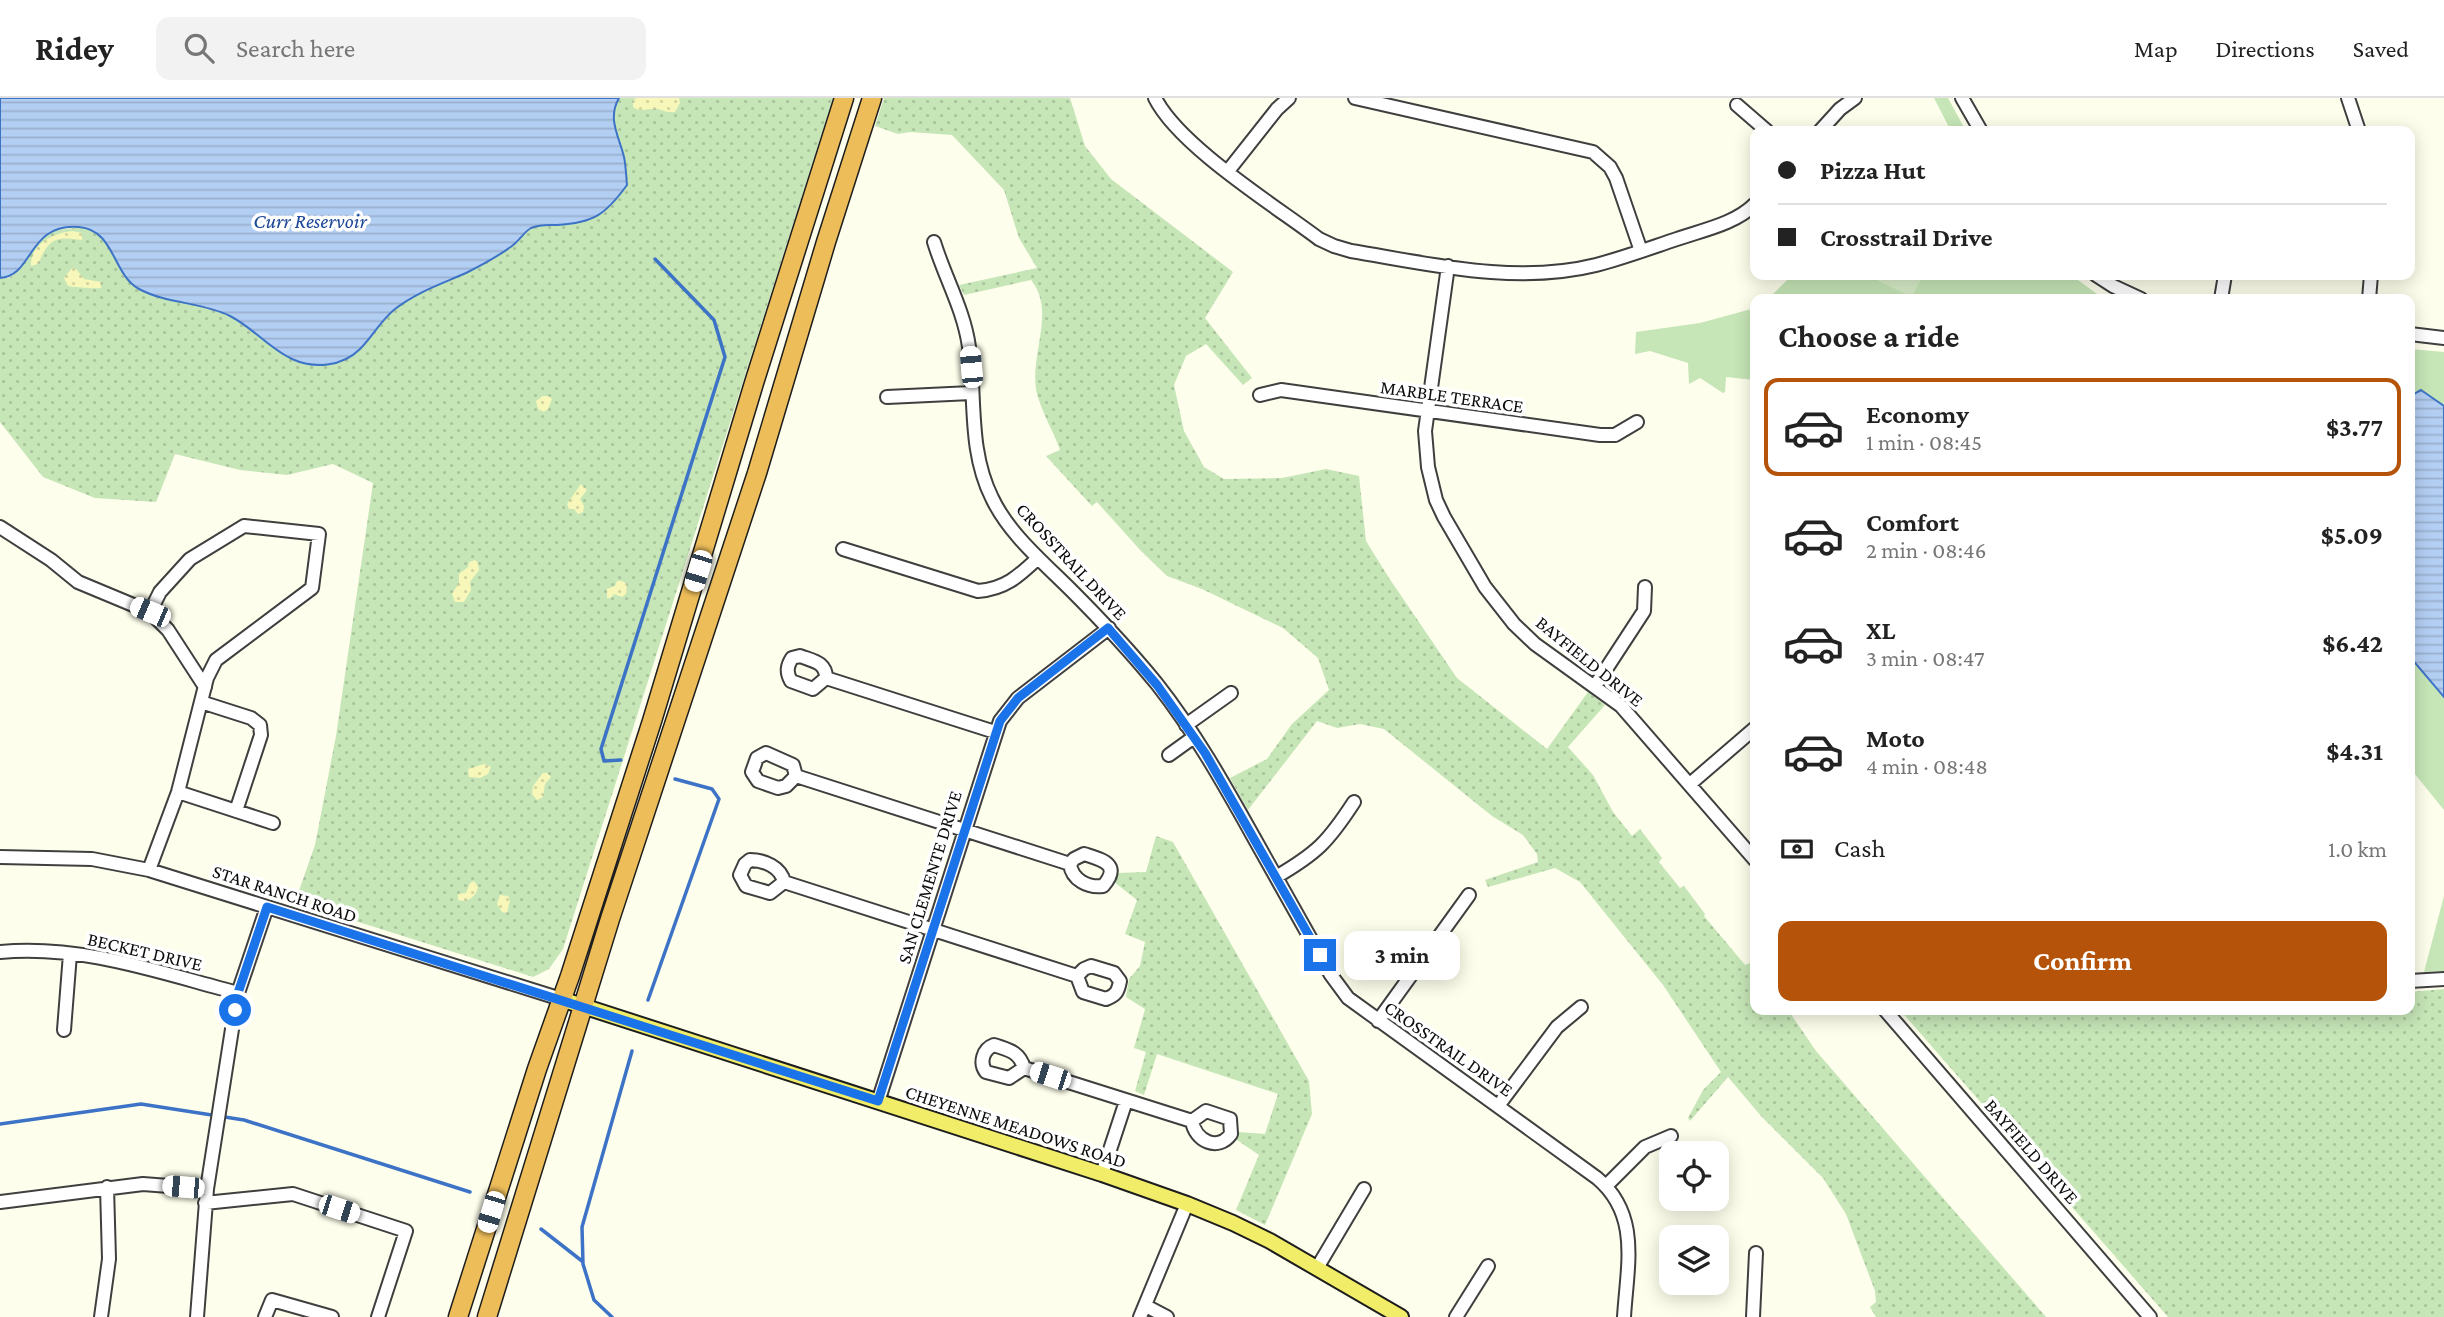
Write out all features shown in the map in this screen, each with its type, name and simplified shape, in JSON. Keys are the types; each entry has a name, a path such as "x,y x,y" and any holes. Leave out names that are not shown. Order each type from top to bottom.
{"highway":[{"path":"458,1317 656,708 844,98"},
{"path":"487,1317 757,472 872,98"}],"main road":[{"name":"CHEYENNE MEADOWS ROAD","path":"561,999 1188,1204 1270,1241 1401,1317"}],"street":[{"path":"1155,98 1182,133 1228,171 1319,239 1351,251 1507,273 1541,272 1594,265 1641,251 1720,224 1744,214 1750,209"},
{"path":"1228,171 1277,109 1289,98"},
{"path":"1355,98 1593,152 1610,167 1616,178 1641,251"},
{"path":"1825,126 1840,109 1856,98"},
{"path":"1962,98 1978,126"},
{"path":"2348,98 2358,126"},
{"path":"1737,105 1761,126"},
{"name":"CROSSTRAIL DRIVE","path":"934,242 959,304 967,332 976,452 987,488 1000,513 1038,558 1108,628 1157,685 1186,725 1216,771 1339,988 1358,1007 1606,1186 1619,1203 1627,1223 1624,1317"},
{"name":"BAYFIELD DRIVE","path":"1448,266 1425,449 1432,484 1444,517 1470,563 1501,608 1524,634 1620,706 1750,853"},
{"path":"2104,280 2130,294"},
{"path":"2415,335 2444,338"},
{"name":"MARBLE TERRACE","path":"1260,395 1282,390 1600,435 1615,435 1637,422"},
{"path":"887,397 971,393"},
{"path":"149,870 178,792 205,687 216,660 312,588 319,534 244,526 190,559 160,592 150,612"},
{"path":"0,527 51,559 78,582 150,612 168,630 205,687"},
{"path":"843,549 978,591 995,589 1013,581 1038,558"},
{"path":"1595,687 1644,611 1645,587"},
{"name":"SAN CLEMENTE DRIVE","path":"878,1101 995,732 1018,698 1108,628"},
{"path":"826,678 995,732"},
{"path":"1186,725 1231,694"},
{"path":"201,702 251,719 260,725 261,735 236,811"},
{"path":"1690,784 1750,732"},
{"path":"1169,755 1194,737"},
{"path":"796,776 1070,864"},
{"path":"178,792 273,823"},
{"path":"1276,877 1316,852 1338,827 1354,802"},
{"name":"STAR RANCH ROAD","path":"1,853 92,859 149,870 561,999"},
{"path":"784,882 1077,976"},
{"path":"1378,1021 1469,895"},
{"path":"197,1317 205,1203 238,993 267,907"},
{"name":"BECKET DRIVE","path":"0,953 41,951 94,956 238,993"},
{"path":"64,1030 70,954"},
{"path":"2415,981 2444,979"},
{"path":"1497,1106 1557,1027 1581,1007"},
{"name":"BAYFIELD DRIVE","path":"1889,1015 2150,1317"},
{"path":"1024,1068 1192,1121"},
{"path":"1102,1174 1126,1101"},
{"path":"1606,1186 1646,1147 1671,1136"},
{"path":"0,1202 143,1184 207,1189"},
{"path":"102,1317 109,1259 107,1187"},
{"path":"1317,1268 1364,1189"},
{"path":"205,1203 293,1194 406,1231 378,1317"},
{"path":"1167,1317 1143,1312 1188,1204"},
{"path":"1753,1317 1756,1253"},
{"path":"1456,1317 1488,1266"},
{"path":"265,1317 272,1300 332,1317"}],"shaded area":[{"path":"619,98 833,98 563,949 549,969 533,977 295,902 315,845 336,736 373,483 333,464 287,475 240,470 175,454 156,502 95,498 43,477 0,422 0,278 9,278 19,270 39,241 51,231 81,227 96,232 109,245 124,276 176,300 204,305 231,317 290,358 314,366 339,363 360,349 393,311 420,292 454,278 514,245 530,229 541,225 557,225 623,155 614,120"},
{"path":"884,98 1070,98 1085,146 1111,179 1233,272 1205,318 1252,378 1243,385 1206,344 1186,356 1174,385 1184,431 1204,467 1224,479 1282,478 1326,469 1359,476 1366,541 1457,678 1547,749 1588,692 1605,705 1568,747 1593,775 1613,812 1632,836 1640,829 1662,858 1659,862 1680,888 1684,886 1704,916 1745,965 1750,963 1750,1015 1791,1015 1816,1051 2046,1317 1876,1317 1870,1307 1876,1302 1875,1291 1846,1214 1823,1178 1761,1116 1728,1077 1690,1121 1688,1118 1703,1090 1721,1072 1663,985 1580,882 1555,868 1488,887 1485,880 1538,862 1537,854 1523,835 1492,816 1384,729 1360,724 1337,728 1317,721 1248,810 1230,778 1267,759 1292,724 1329,690 1318,658 1283,628 1202,589 1167,576 1097,502 1092,506 1046,456 1060,450 1037,394 1035,380 1042,320 1038,293 1031,280 964,295 959,285 1037,268 1019,238 1004,190 952,135 910,132 898,134 875,126"},
{"path":"1934,98 1948,98 1963,126 1948,126"},
{"path":"1787,280 2078,280 2097,294 1773,294"},
{"path":"1876,280 1920,280 1914,294 1906,294"},
{"path":"1750,309 1750,379 1726,377 1723,393 1700,378 1689,384 1688,363 1650,351 1635,354 1636,332 1700,323"},
{"path":"2415,349 2444,352 2444,810 2415,774"},
{"path":"1156,836 1173,842 1309,1081 1312,1114 1265,1225 1236,1210 1259,1155 1237,1140 1239,1132 1265,1134 1278,1094 1157,1054 1144,1095 1135,1091 1146,1052 1134,1048 1145,1009 1126,997 1129,979 1140,966 1145,942 1125,934 1137,900 1114,882 1118,873 1146,872"},
{"path":"2444,896 2444,971 2424,972"},
{"path":"2444,989 2444,1317 2168,1317 1904,1015 2415,1015 2415,992"}],"sand":[{"path":"679,98 680,103 675,112 639,110 633,107 633,100"},
{"path":"72,231 82,233 82,240 65,238 54,241 38,264 31,266 34,252 44,241"},
{"path":"72,268 84,279 101,282 101,288 68,286 64,278"},
{"path":"543,396 552,399 544,412 538,409 536,401"},
{"path":"581,484 587,490 580,499 584,506 583,512 578,514 574,509 569,509 567,504"},
{"path":"475,560 479,570 470,582 471,590 464,602 455,602 452,594 459,583 459,574 468,567 469,562"},
{"path":"617,581 627,584 626,594 622,597 614,594 607,598 607,589 615,586"},
{"path":"484,764 491,767 488,774 480,778 469,777 468,769"},
{"path":"543,773 551,777 545,784 543,797 537,800 532,794 533,786"},
{"path":"474,881 478,887 473,896 465,901 458,900 458,894 466,893 470,883"},
{"path":"500,895 508,896 510,900 507,913 502,912 497,904"}],"water":[{"name":"Curr Reservoir","path":"0,98 619,98 614,120 624,157 627,185 598,215 581,222 531,228 512,246 489,261 403,303 390,313 360,349 345,360 309,364 284,355 246,326 219,311 161,298 139,289 123,273 107,244 91,230 79,227 62,228 50,233 40,241 19,269 0,278"},
{"path":"2421,390 2444,406 2444,697 2415,663 2415,393"}],"waterway":[{"path":"621,760 604,761 601,749 725,357 714,320 655,259"},
{"path":"648,1000 719,799 712,789 675,779"},
{"path":"612,1317 594,1300 583,1264 582,1227 632,1051"},
{"path":"0,1124 141,1104 244,1120 470,1192"},
{"path":"541,1229 582,1261"}],"route":[{"path":"235,1010 238,993 267,907 878,1101 1000,721 1018,698 1108,628 1157,685 1205,753 1320,955"}]}
